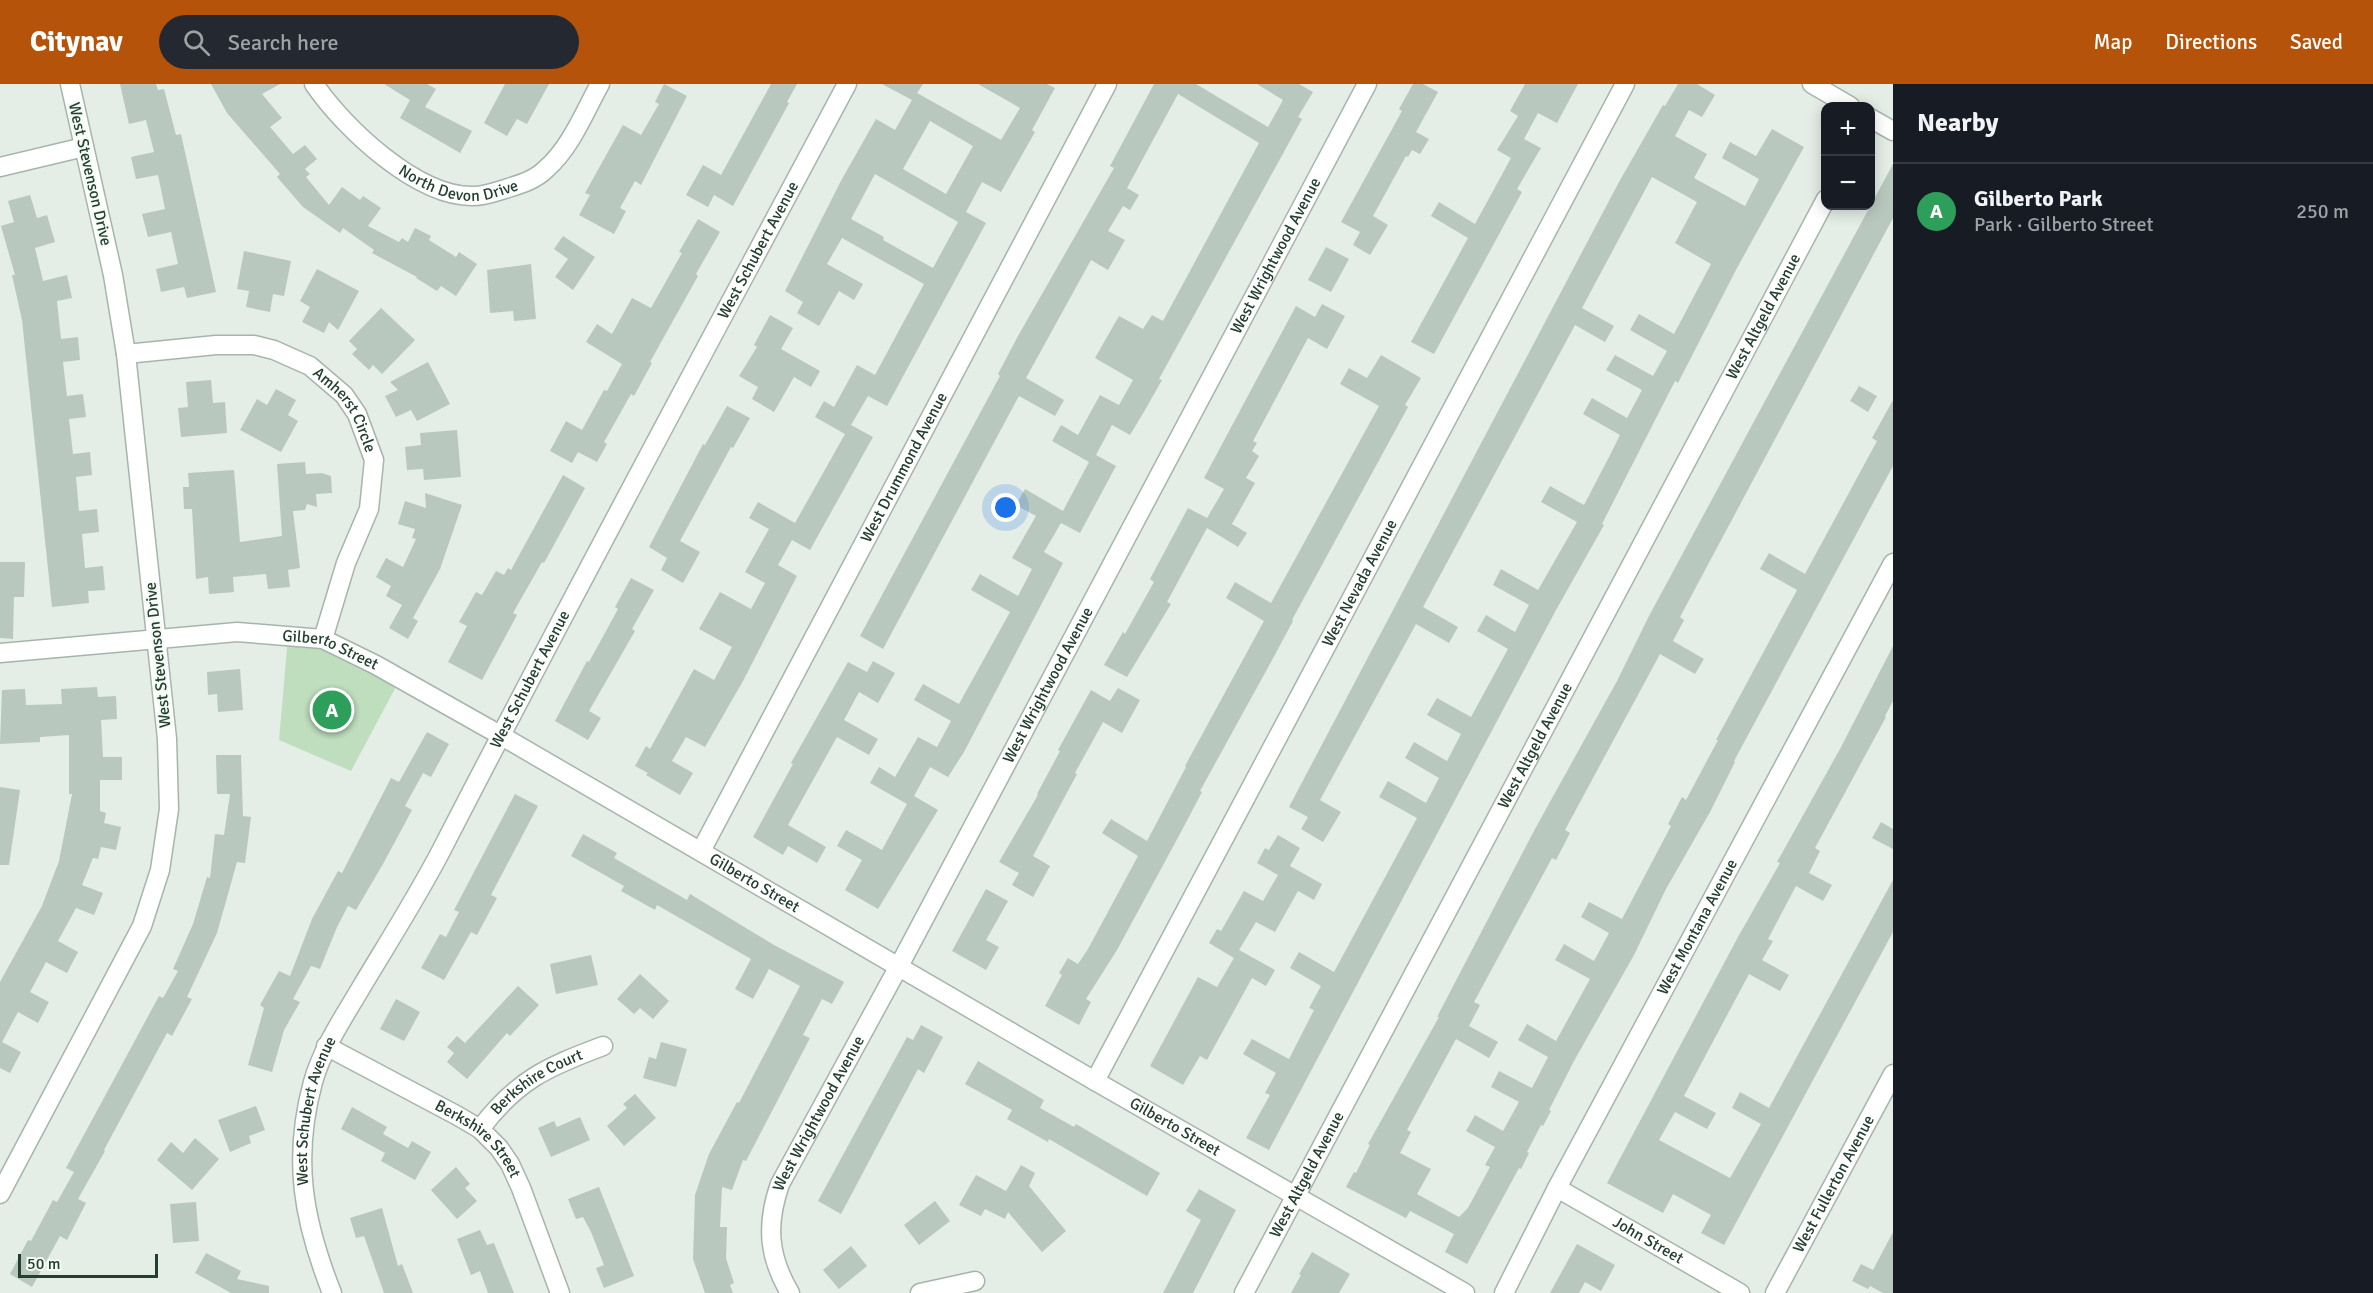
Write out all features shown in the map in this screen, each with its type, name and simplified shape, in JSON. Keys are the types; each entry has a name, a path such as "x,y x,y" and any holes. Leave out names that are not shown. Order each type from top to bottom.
{"street":[{"name":"West Stevenson Drive","path":"0,1194 142,926 160,870 170,789 126,354 113,275 70,84"},
{"name":"North Devon Drive","path":"314,84 338,114 375,151 428,185 450,193 473,196 530,181 547,169 567,146 597,89"},
{"name":"West Schubert Avenue","path":"332,1293 310,1233 302,1180 302,1146 307,1108 314,1078 326,1046 422,886 847,84"},
{"name":"West Drummond Avenue","path":"701,852 1107,84"},
{"name":"West Wrightwood Avenue","path":"790,1293 772,1252 771,1217 780,1184 899,966 1366,84"},
{"name":"West Nevada Avenue","path":"1095,1081 1625,84"},
{"path":"1812,84 1843,102"},
{"path":"1875,121 1893,131"},
{"path":"0,167 84,147"},
{"name":"West Altgeld Avenue","path":"1244,1293 1821,208"},
{"name":"Amherst Circle","path":"126,354 216,345 254,345 274,350 310,366 344,395 357,414 374,460 369,509 346,563 323,639"},
{"name":"West Montana Avenue","path":"1504,1293 1557,1188 1893,563"},
{"name":"Gilberto Street","path":"0,653 237,632 323,639 376,665 500,735 1465,1293"},
{"name":"Berkshire Street","path":"326,1046 458,1116 480,1130 499,1148 510,1164 560,1293"},
{"name":"Berkshire Court","path":"480,1130 495,1109 521,1084 558,1063 603,1046"},
{"name":"West Fullerton Avenue","path":"1775,1293 1893,1074"},
{"name":"John Street","path":"1557,1188 1740,1293"},
{"path":"920,1293 975,1281"}],"green space":[{"path":"288,637 323,643 399,681 351,771 279,740"}],"building":[{"path":"120,84 156,84 158,90 164,89 176,135 181,134 216,292 187,298 184,287 161,292 156,269 178,264 171,232 148,237 142,214 165,209 158,175 136,179 131,157 154,152 146,120 129,124"},
{"path":"211,84 280,84 262,94 282,118 270,127 293,154 305,145 317,159 305,169 310,174 306,177 329,205 342,187 360,200 363,196 381,208 368,226 399,242 402,238 408,242 415,228 431,236 429,240 456,257 459,252 477,264 456,296 441,286 437,291 417,277 372,253 374,250 343,228 340,233 303,207 277,177 280,174 227,113"},
{"path":"384,84 427,84 436,89 425,107 472,131 460,153 400,118 410,100"},
{"path":"505,84 549,84 527,124 517,119 507,136 484,123"},
{"path":"664,84 687,96 641,185 635,181 620,208 626,211 614,234 579,215 590,195 585,193 623,125 641,135 659,104 655,102"},
{"path":"771,84 797,84 733,206 714,195 708,207 686,195 703,165 721,175"},
{"path":"882,84 923,84 917,93 1001,140 1020,108 978,84 1047,84 1055,88 1032,130 1035,132 1001,192 982,182 966,212 986,223 887,406 868,396 851,425 873,437 810,550 792,540 778,565 797,576 743,681 705,747 686,737 672,761 693,773 680,795 635,766 646,746 650,749 694,669 714,680 732,647 699,629 720,592 751,609 765,583 745,572 769,529 749,518 758,502 795,523 845,434 815,417 824,401 834,407 857,365 875,375 924,284 842,238 827,264 863,284 854,300 839,291 819,326 797,313 803,302 785,291 842,179 876,119 895,130 912,100","holes":["930,121 973,146 946,194 903,169","875,174 958,222 933,268 851,219"]},
{"path":"1154,84 1196,84 1268,127 1283,100 1257,84 1299,84 1313,92 1298,117 1302,119 1159,379 1162,380 1145,410 1130,435 1112,425 1096,455 1116,466 1080,533 1061,523 1044,552 1063,563 964,752 948,777 930,767 914,796 938,810 878,909 845,890 862,860 837,846 846,830 882,850 907,804 870,783 879,767 895,777 918,737 937,747 951,721 914,700 923,684 959,704 1010,612 971,590 980,574 1018,596 1032,569 1012,558 1036,516 1016,505 1025,489 1063,511 1089,462 1052,441 1061,425 1078,435 1100,395 1119,405 1133,380 1095,358 1119,316 1143,329 1152,315 1163,321 1259,143 1178,94 1127,188 1139,195 1130,210 1123,206 1108,231 1125,240 1108,270 1091,260 1026,378 1064,400 1055,416 1019,396 883,649 860,636 1000,376 998,374 1018,336 1114,168 1110,166"},
{"path":"1413,84 1423,84 1438,92 1416,132 1429,139 1420,154 1412,150 1408,157 1406,156 1373,216 1388,225 1370,255 1353,245 1360,232 1341,222 1402,111 1399,109"},
{"path":"1525,84 1578,84 1557,123 1538,113 1524,139 1541,148 1517,189 1522,192 1434,354 1411,342 1468,238 1431,216 1439,202 1475,224 1511,158 1497,150 1518,116 1510,111"},
{"path":"1678,84 1697,84 1715,95 1702,117 1689,110 1675,136 1707,154 1694,178 1745,206 1759,179 1722,158 1730,142 1756,156 1772,129 1804,147 1737,268 1678,383 1675,381 1602,524 1604,525 1556,610 1269,1150 1246,1138 1270,1095 1265,1093 1276,1073 1243,1054 1252,1039 1289,1059 1314,1010 1309,1008 1321,986 1290,968 1299,952 1334,972 1417,818 1379,797 1388,781 1426,803 1439,778 1405,758 1414,742 1447,761 1461,734 1427,715 1437,698 1471,717 1508,649 1477,631 1486,615 1515,632 1529,605 1493,585 1501,569 1538,590 1577,522 1541,502 1550,486 1584,505 1609,457 1620,435 1583,414 1592,398 1627,418 1642,390 1606,370 1615,355 1653,376 1667,351 1630,330 1639,314 1674,334 1711,264 1675,243 1697,202 1652,177 1582,308 1614,326 1605,342 1575,325 1423,607 1458,627 1449,643 1416,624 1320,800 1341,812 1323,842 1301,829 1308,817 1289,807 1619,182 1663,105 1665,106"},
{"path":"1893,164 1893,218 1680,617 1684,620 1673,641 1704,659 1695,674 1660,654 1565,830 1570,833 1556,860 1552,858 1474,1002 1480,1005 1469,1026 1498,1042 1489,1058 1456,1039 1407,1130 1411,1132 1400,1153 1431,1169 1417,1194 1459,1217 1468,1208 1490,1167 1485,1165 1495,1147 1466,1131 1475,1115 1503,1131 1519,1102 1491,1087 1499,1071 1532,1088 1548,1057 1518,1040 1527,1024 1556,1041 1590,979 1555,960 1564,944 1594,961 1609,933 1581,917 1589,902 1622,919 1671,826 1668,824 1682,797 1686,800 1797,590 1760,569 1769,553 1805,574 1877,441 1872,438 1893,400 1893,466 1734,761 1710,812 1666,889 1634,955 1574,1061 1549,1110 1551,1111 1527,1152 1529,1153 1521,1169 1519,1168 1467,1264 1445,1252 1454,1234 1410,1211 1406,1218 1346,1187 1354,1172 1356,1173 1370,1145 1368,1144 1439,1017 1437,1017 1535,829 1617,681 1649,616 1868,210 1875,210 1875,197"},
{"path":"30,195 37,218 47,215 55,242 35,248 43,281 67,275 72,298 57,301 61,339 78,337 80,360 63,362 67,396 83,394 86,417 69,419 73,454 90,452 92,475 76,477 79,511 97,509 99,532 82,534 85,568 103,566 105,590 88,591 89,603 52,607 22,320 12,275 15,275 1,226 14,222 8,201"},
{"path":"698,219 720,232 634,396 631,394 604,442 607,444 597,462 578,452 572,463 550,451 566,421 582,430 604,390 607,391 622,364 586,342 597,324 612,334 632,298 651,308"},
{"path":"563,236 595,257 573,290 555,277 568,259 554,249"},
{"path":"1326,247 1349,259 1331,292 1308,280"},
{"path":"244,251 291,261 284,296 273,294 270,312 246,307 249,291 237,289"},
{"path":"531,264 536,319 514,321 513,311 490,313 487,270"},
{"path":"317,269 359,291 338,330 329,322 324,333 302,322 310,307 300,301"},
{"path":"1322,304 1345,316 1327,349 1308,338 1253,441 1257,443 1252,451 1259,456 1246,478 1255,483 1232,524 1247,533 1238,547 1207,528 1167,602 1171,604 1127,677 1104,665 1123,632 1125,634 1154,582 1150,579 1188,508 1207,518 1224,489 1204,478 1296,306 1315,317"},
{"path":"381,308 415,340 382,374 373,365 369,370 352,354 357,349 349,341"},
{"path":"770,315 793,328 781,349 820,371 811,387 794,377 774,412 752,399 758,387 739,376 757,347 754,345"},
{"path":"1381,355 1421,378 1405,405 1408,407 1200,791 1202,792 1117,950 1086,999 1091,1002 1079,1025 1045,1006 1062,975 1059,973 1068,958 1078,964 1088,949 1138,856 1102,833 1111,819 1147,841 1264,621 1226,598 1235,582 1271,603 1379,406 1340,384 1349,368 1367,378"},
{"path":"428,362 450,404 417,421 411,410 396,417 385,396 398,390 390,382"},
{"path":"211,380 213,403 225,402 227,433 181,437 178,408 188,407 186,382"},
{"path":"1859,386 1877,396 1868,412 1850,401"},
{"path":"276,389 296,400 288,415 298,421 281,452 240,430 257,399 267,405"},
{"path":"727,406 750,418 733,448 731,447 680,541 700,552 683,583 661,570 667,558 649,547 703,444 705,445"},
{"path":"457,430 461,477 424,480 423,469 407,470 405,447 421,445 420,433"},
{"path":"305,462 306,474 322,473 331,476 332,493 316,494 317,507 307,504 305,510 293,511 300,568 288,570 290,587 268,589 266,574 233,577 234,592 209,594 208,577 196,579 192,509 184,509 183,487 189,487 188,473 234,470 240,542 282,536 277,464"},
{"path":"563,475 585,488 544,563 542,562 513,613 517,615 482,680 448,662 467,626 459,622 476,592 482,595 496,571 504,575 508,568 511,570"},
{"path":"425,493 462,505 440,569 413,618 418,621 408,639 389,628 402,605 386,596 391,586 376,577 386,558 403,567 416,539 412,538 415,529 398,524 405,501 426,508"},
{"path":"0,562 25,562 24,597 14,597 13,639 0,638"},
{"path":"631,578 654,590 632,629 635,631 589,711 601,718 588,740 555,721 618,609 615,607"},
{"path":"1893,646 1893,701 1815,848 1820,851 1809,873 1832,885 1823,901 1796,886 1768,939 1773,941 1762,960 1789,975 1780,991 1749,974 1684,1096 1716,1113 1707,1129 1675,1112 1659,1140 1730,1178 1761,1124 1732,1108 1740,1092 1769,1108 1893,880 1893,932 1724,1245 1701,1233 1711,1215 1673,1194 1663,1213 1607,1183 1780,863 1777,862 1840,749"},
{"path":"873,661 895,673 878,703 859,692 844,720 878,739 869,755 837,737 788,825 826,847 817,863 788,846 783,855 753,837 793,764 791,763 848,662 867,672"},
{"path":"240,669 243,710 218,712 217,694 208,695 207,672"},
{"path":"97,687 98,697 116,696 117,719 101,720 103,757 122,757 122,780 100,780 100,811 106,813 104,823 121,827 116,850 101,847 98,859 93,858 82,885 103,893 94,915 76,908 58,941 78,952 67,973 46,962 30,992 49,1002 38,1023 18,1012 2,1042 21,1052 10,1073 0,1068 0,982 42,906 59,861 72,794 69,794 69,735 40,737 40,742 0,744 2,690 25,689 26,705 62,704 61,689"},
{"path":"1118,688 1140,700 1122,733 1103,722 1075,773 1077,774 1033,856 1050,866 1033,897 1012,885 1019,873 999,862 1038,795 1060,751 1058,750 1091,690 1110,701"},
{"path":"427,732 449,744 431,777 423,773 405,806 412,810 356,910 348,906 320,969 311,966 293,999 300,1002 284,1030 272,1072 248,1065 264,1008 260,1005 279,971 290,976 312,919 338,871 342,873 391,778 399,782"},
{"path":"216,755 241,755 243,816 251,817 245,863 237,862 217,933 187,997 192,999 172,1036 167,1033 78,1199 86,1203 67,1240 60,1236 32,1287 10,1274 53,1200 57,1202 74,1172 66,1168 159,996 163,998 178,971 173,969 193,924 207,877 210,878 215,834 224,835 230,794 217,794"},
{"path":"0,787 20,790 9,865 0,865"},
{"path":"515,794 538,806 491,895 497,898 477,935 471,932 444,980 421,968 440,934 446,937 459,912 454,910"},
{"path":"1881,822 1893,829 1893,849 1872,838"},
{"path":"583,834 617,853 614,858 687,900 690,894 774,945 844,982 832,1004 822,999 803,1035 810,1038 746,1161 743,1160 732,1190 722,1187 720,1227 727,1227 726,1258 734,1283 730,1285 733,1293 705,1293 693,1259 695,1195 709,1154 737,1102 739,1103 800,986 769,969 753,999 735,989 751,959 657,905 655,910 621,891 624,886 571,856"},
{"path":"1278,835 1300,848 1290,866 1322,884 1314,900 1298,891 1275,932 1256,922 1239,950 1275,970 1266,986 1252,978 1207,1060 1200,1056 1183,1085 1150,1066 1198,977 1217,987 1234,958 1209,943 1217,929 1221,931 1244,891 1263,901 1278,875 1257,863 1265,848 1269,850"},
{"path":"986,889 1008,901 986,940 999,947 986,970 952,951"},
{"path":"591,955 598,985 556,994 550,964"},
{"path":"640,974 669,1001 653,1019 640,1008 634,1014 617,999"},
{"path":"518,986 539,1005 510,1036 507,1033 467,1079 447,1062 454,1053 447,1047 457,1036 465,1043"},
{"path":"396,999 420,1012 404,1041 380,1029"},
{"path":"921,1025 943,1037 924,1073 918,1069 841,1214 818,1201 907,1037 913,1040"},
{"path":"661,1042 687,1049 676,1087 643,1078 649,1057 656,1059"},
{"path":"978,1061 1044,1100 1040,1108 1074,1127 1076,1124 1160,1173 1147,1196 1049,1139 1048,1142 1007,1119 1012,1110 965,1084"},
{"path":"635,1094 656,1118 624,1146 607,1126 627,1108 623,1104"},
{"path":"256,1106 265,1130 249,1136 251,1143 230,1152 218,1120"},
{"path":"352,1107 387,1127 383,1134 408,1148 412,1141 431,1152 415,1180 381,1161 385,1153 341,1129"},
{"path":"580,1117 590,1140 551,1157 538,1128 554,1121 557,1127"},
{"path":"195,1138 219,1159 192,1190 157,1160 171,1142 183,1153"},
{"path":"1021,1165 1035,1173 1029,1186 1066,1231 1042,1252 1008,1212 1005,1219 985,1209 981,1216 959,1205 976,1175 1006,1191"},
{"path":"456,1167 470,1184 465,1188 477,1201 457,1219 431,1190"},
{"path":"599,1187 634,1276 604,1288 596,1268 604,1265 591,1232 583,1217 576,1219 568,1199"},
{"path":"1199,1189 1236,1210 1193,1293 1163,1293 1201,1220 1186,1211"},
{"path":"935,1201 950,1221 919,1245 904,1225"},
{"path":"196,1202 199,1241 173,1243 170,1204"},
{"path":"382,1208 398,1266 402,1264 413,1293 384,1293 364,1236 356,1238 350,1218"},
{"path":"480,1230 487,1245 494,1243 514,1293 488,1293 480,1271 471,1275 457,1239"},
{"path":"1893,1232 1893,1293 1883,1293 1870,1286 1868,1289 1852,1281 1861,1264 1873,1270"},
{"path":"1577,1244 1615,1265 1601,1291 1585,1282 1579,1293 1550,1293"},
{"path":"851,1246 867,1266 839,1289 823,1270"},
{"path":"1312,1252 1350,1274 1339,1293 1291,1293"},
{"path":"206,1253 241,1271 237,1279 269,1286 269,1293 231,1293 195,1273"}],"place":[{"name":"Gilberto Park","path":"332,710"}]}
